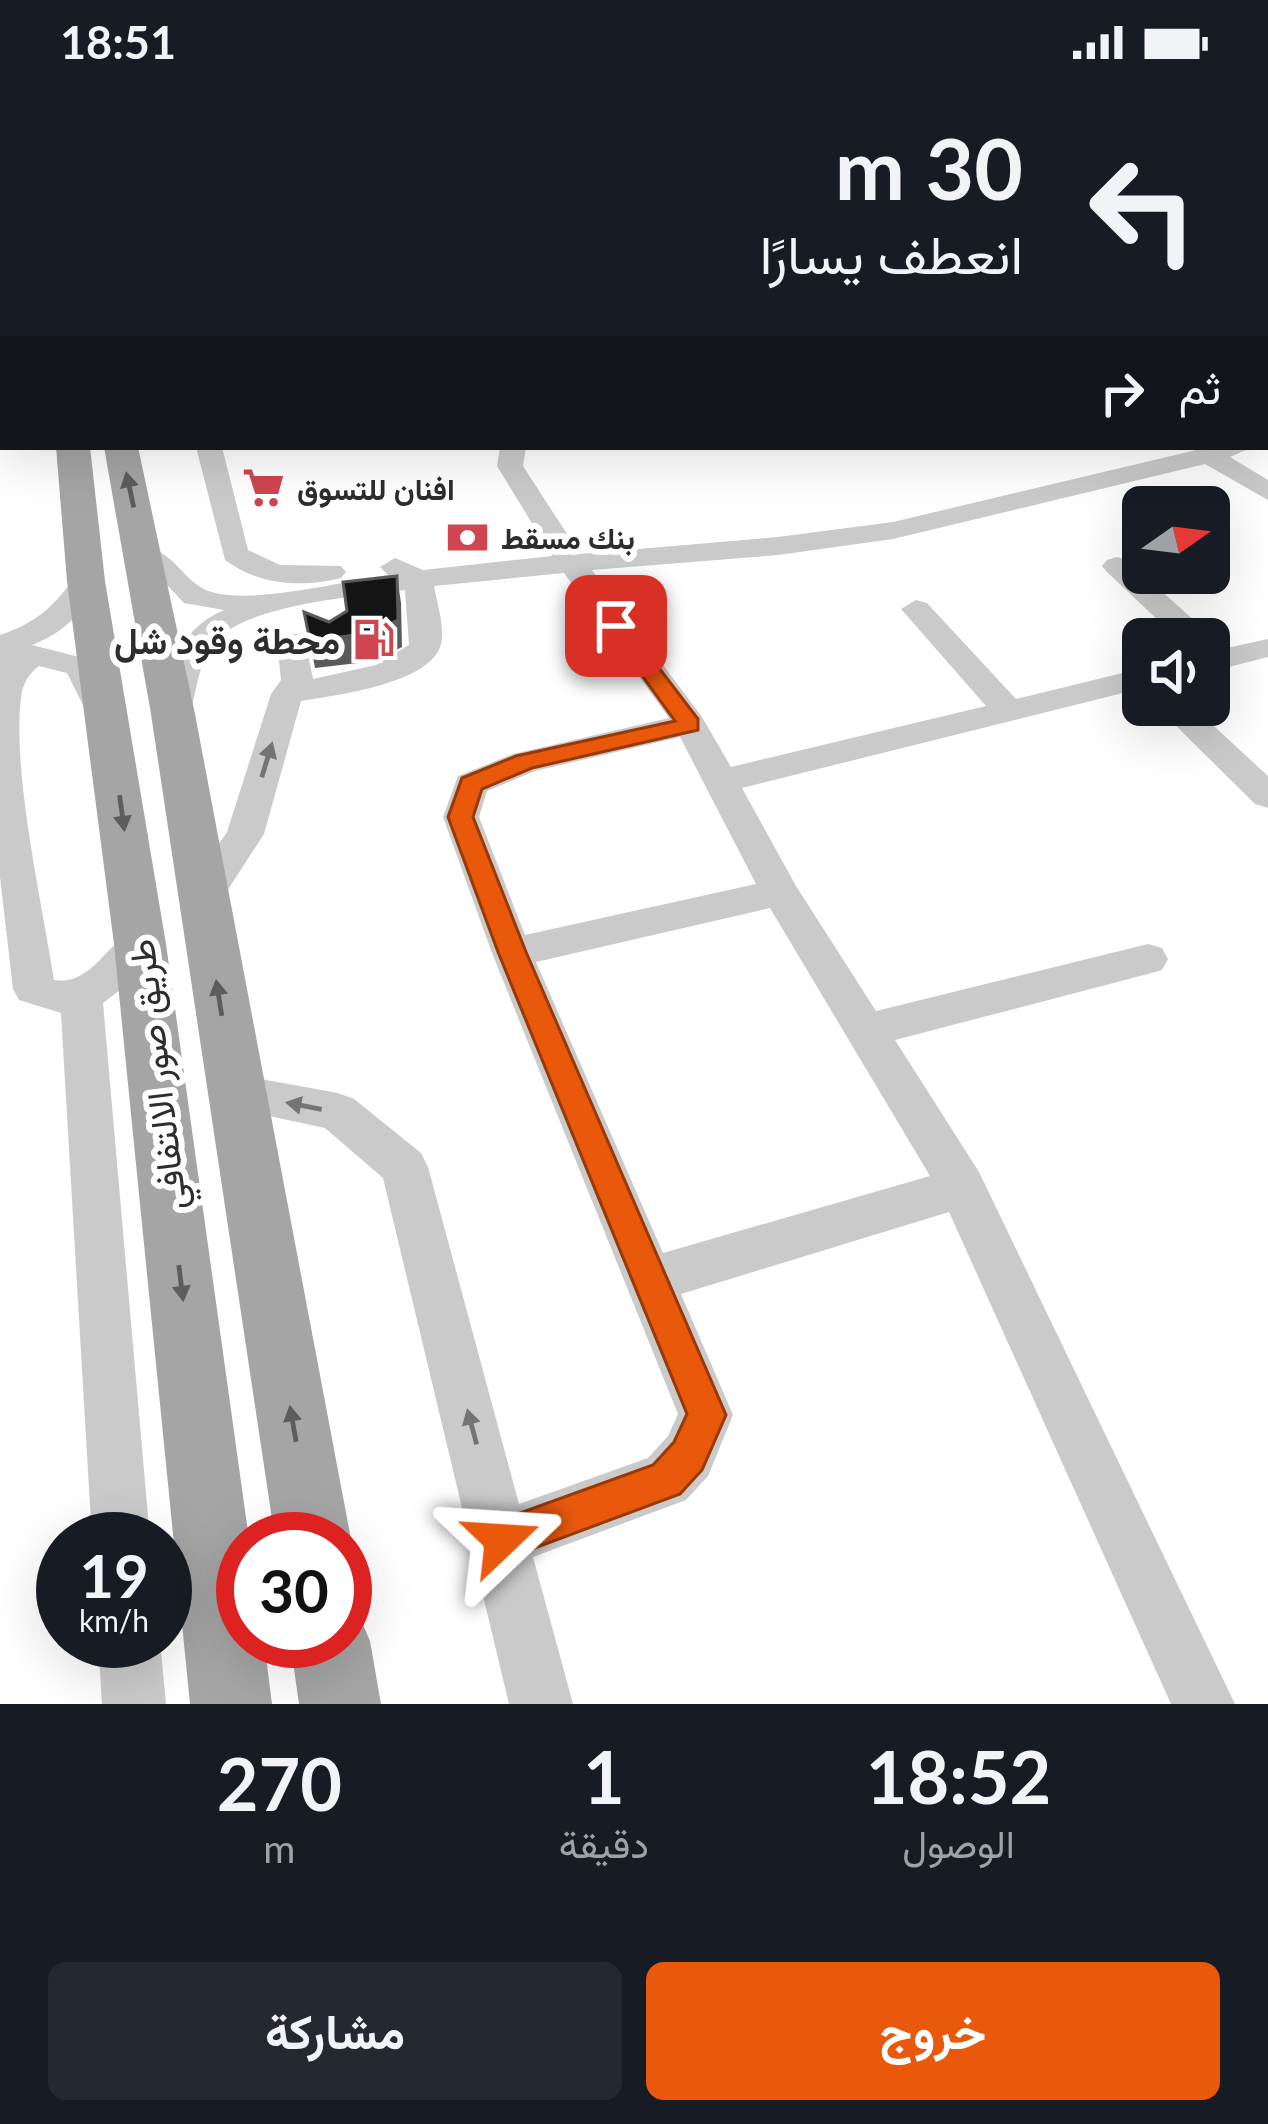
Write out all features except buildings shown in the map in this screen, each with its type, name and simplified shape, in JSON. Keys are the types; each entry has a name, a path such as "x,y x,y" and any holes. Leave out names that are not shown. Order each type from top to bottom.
{"main road":[{"name":"طريق صور الالتفافي","path":"73,450 86,581 140,944 231,1704"},
{"name":"طريق صور الالتفافي","path":"122,450 173,714 308,1512"},
{"path":"334,1668 340,1704"}],"street":[{"path":"210,450 236,554 326,600"},
{"path":"513,450 510,466 568,561 690,724 780,892 962,1187 1203,1704"},
{"path":"145,555 164,565 195,597 219,603 326,600 380,604 420,588 568,561 830,540 1219,450"},
{"path":"1186,455 1268,492"},
{"path":"1117,566 1171,618"},
{"path":"202,898 245,834 287,694 297,680 293,640 301,622 326,600 394,567 420,588 424,651 408,666 336,674 287,694"},
{"path":"86,581 55,625 8,669 6,776 15,965 46,996 80,995 118,974 140,944"},
{"path":"173,714 190,652 202,634 224,620 270,604"},
{"path":"916,609 1009,711"},
{"path":"1230,651 1268,648"},
{"path":"8,669 80,667 110,730"},
{"path":"718,782 1122,683"},
{"path":"502,1540 666,1480 688,1456 706,1415 460,817 471,784 525,762 690,724"},
{"path":"1194,726 1268,796"},
{"path":"512,952 780,892"},
{"path":"865,1031 1148,959"},
{"path":"80,995 119,1512"},
{"path":"234,1092 338,1112 404,1167 541,1704"},
{"path":"649,1280 962,1187"},
{"path":"131,1668 134,1704"}],"place":[{"name":"افنان للتسوق","path":"263,488"},
{"name":"بنك مسقط","path":"467,537"},
{"name":"محطة وقود شل","path":"374,640"}],"route":[{"path":"502,1540 666,1480 688,1456 706,1415 460,817 471,784 525,762 690,724 616,626"}]}
